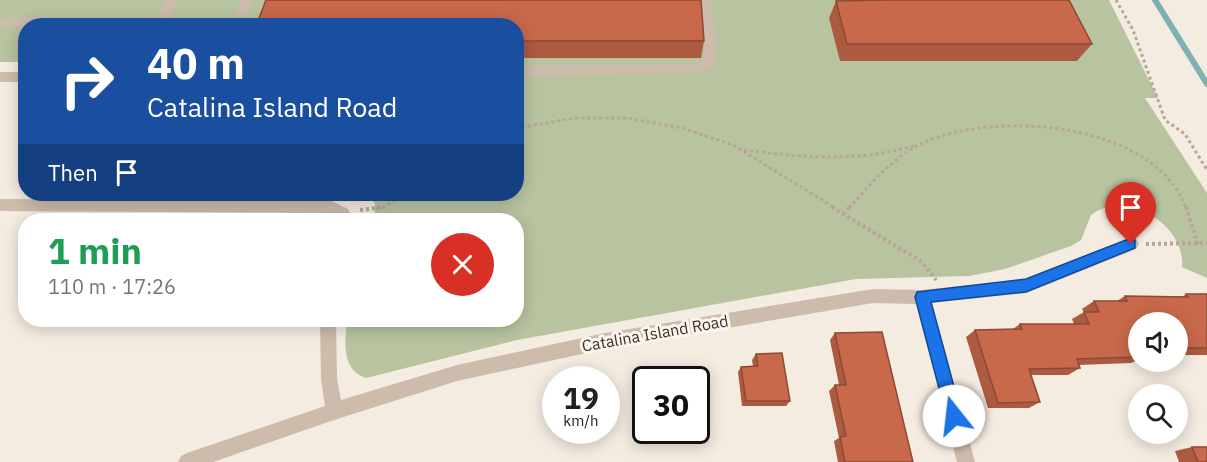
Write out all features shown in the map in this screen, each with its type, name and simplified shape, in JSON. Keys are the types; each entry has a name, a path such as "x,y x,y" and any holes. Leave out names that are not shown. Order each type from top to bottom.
{"street":[{"path":"163,18 171,0"},
{"path":"240,18 247,0"},
{"path":"524,71 697,69 710,62 711,45 704,0"},
{"path":"0,22 18,22"},
{"path":"0,77 18,77"},
{"path":"0,205 294,206 332,207 340,213"},
{"name":"Catalina Island Road","path":"187,462 334,411 457,373 605,341 873,296 922,297 1026,286 1131,244"},
{"path":"922,297 966,462"},
{"path":"328,327 329,379 334,411"}],"path":[{"path":"1116,0 1133,30 1165,120 1185,134 1207,170"},
{"path":"524,127 576,118 627,118 682,128 740,150 922,262 948,294"},
{"path":"740,150 793,157 829,158 876,154 960,130 992,124 1030,124 1067,130 1110,143 1161,168 1185,204 1198,245"},
{"path":"843,214 890,165 921,143"},
{"path":"361,213 384,207 393,201"},
{"path":"1131,244 1198,245 1207,243"}],"green space":[{"path":"0,0 1109,0 1158,98 1145,98 1207,193 1207,278 1182,267 1181,251 1174,237 1164,225 1151,215 1120,206 1105,208 1091,215 1081,240 1071,246 1005,269 969,276 856,279 517,340 366,378 352,369 348,362 347,327 524,327 524,213 375,213 373,201 524,201 524,18 18,18 18,62 0,62"}],"building":[{"path":"266,0 701,0 704,41 524,41 524,18 259,18"},
{"path":"1069,0 1092,44 847,44 836,1"},
{"path":"1186,294 1207,294 1207,348 1188,348 1188,312 1128,312 1128,357 1077,359 1080,368 1029,369 1040,402 998,403 975,330 1022,329 1020,324 1089,324 1084,312 1099,312 1094,301 1127,301 1125,296 1188,297"},
{"path":"882,332 913,462 845,462 840,437 846,436 835,385 846,385 835,333"},
{"path":"782,353 790,401 746,401 741,367 758,366 756,354"},
{"path":"1192,447 1207,447 1207,462 1198,462"}],"waterway":[{"path":"1155,0 1207,84"}],"route":[{"path":"954,416 922,297 1026,286 1131,244"}]}
